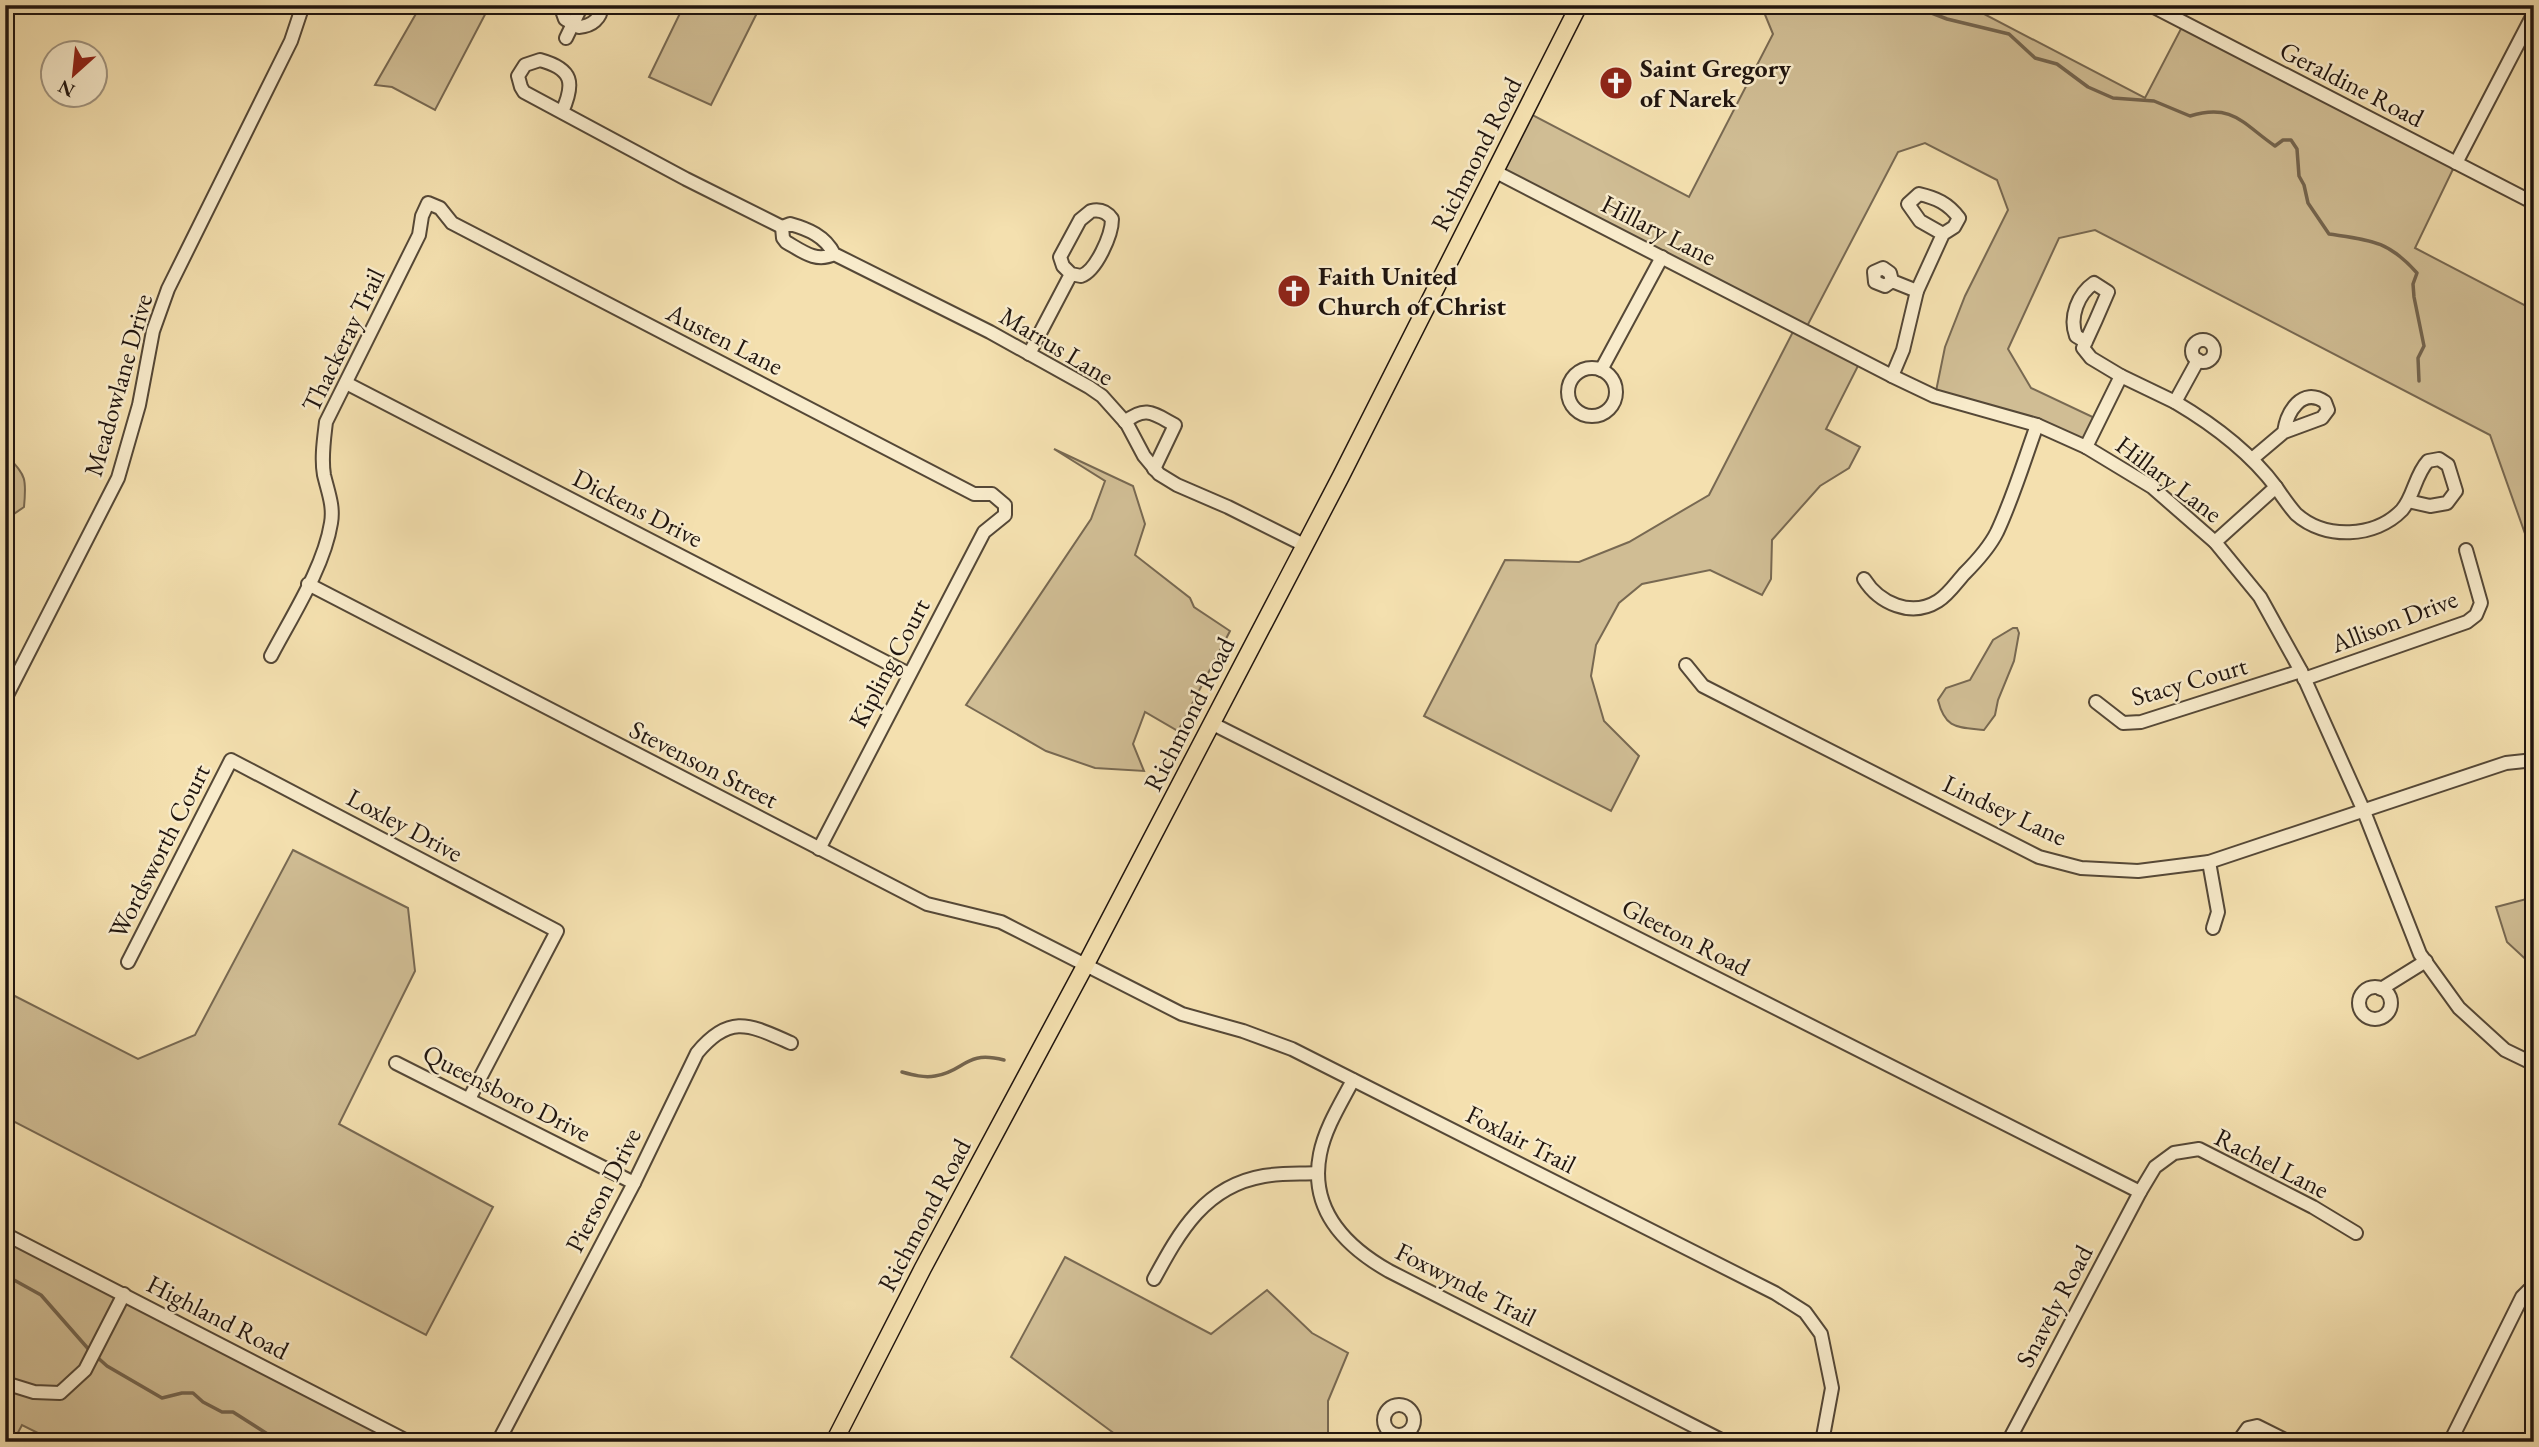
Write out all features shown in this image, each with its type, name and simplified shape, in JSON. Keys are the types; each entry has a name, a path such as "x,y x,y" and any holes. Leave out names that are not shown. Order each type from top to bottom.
{"main road":[{"name":"Richmond Road","path":"834,1442 1361,437 1579,5"}],"street":[{"name":"Meadowlane Drive","path":"5,699 118,478 133,431 153,331 163,302 291,41 303,5"},
{"path":"560,5 563,16 572,25 582,27 592,24 599,17 602,5"},
{"path":"566,38 582,5"},
{"name":"Geraldine Road","path":"2150,5 2534,203"},
{"path":"2456,163 2534,13"},
{"path":"562,112 572,88 570,79 564,72 540,60 525,65 519,76 521,88 562,112 686,179 782,227"},
{"name":"Hillary Lane","path":"1494,171 1934,396 2037,425 2086,447 2152,488 2216,542 2260,597 2302,675 2363,809 2420,954 2459,1008 2505,1050 2534,1064"},
{"name":"Thackeray Trail","path":"271,656 308,584 325,545 331,522 331,498 324,475 323,443 326,422 419,235 422,216 428,203"},
{"name":"Austen Lane","path":"428,203 440,208 452,223 974,494 992,495 1005,505"},
{"path":"1091,211 1109,214 1112,219 1111,231 1091,271 1081,276 1071,274 1063,266 1060,257 1080,220 1091,211"},
{"name":"Marrus Lane","path":"834,254 816,258 786,242 782,227 790,224 816,235 828,243 834,254 1029,354 1096,392 1125,422 1143,456 1177,485 1304,545"},
{"path":"1892,376 1903,350 1917,291 1943,234"},
{"path":"1601,370 1662,257"},
{"path":"1029,354 1071,274"},
{"path":"1892,281 1917,291"},
{"path":"2086,342 2083,348 2091,358 2120,376 2175,402 2221,432 2252,459 2296,514 2312,525 2343,532 2370,530 2392,517 2407,501"},
{"path":"2175,402 2198,360"},
{"path":"2086,447 2120,376"},
{"name":"Dickens Drive","path":"346,383 909,674"},
{"path":"1125,422 1143,412 1175,425 1154,468"},
{"path":"1864,579 1879,596 1899,607 1921,608 1940,600 1991,542 2037,425"},
{"path":"2252,459 2284,432"},
{"path":"2216,542 2276,487"},
{"name":"Kipling Court","path":"819,849 984,532 1005,515 1005,505"},
{"name":"Allison Drive","path":"2302,675 2467,621 2476,615 2481,603 2466,550"},
{"name":"Stevenson Street","path":"308,584 926,904 1001,922 1085,966"},
{"name":"Lindsey Lane","path":"1686,665 1703,686 2039,857 2081,869 2138,871 2209,862 2506,763 2534,760"},
{"name":"Stacy Court","path":"2096,702 2123,723 2141,722 2302,675"},
{"name":"Gleeton Road","path":"1211,723 2140,1192"},
{"name":"Loxley Drive","path":"231,760 557,931 469,1099"},
{"name":"Wordsworth Court","path":"128,962 231,760"},
{"path":"2209,862 2218,912 2213,928"},
{"path":"2381,989 2426,961"},
{"name":"Foxlair Trail","path":"1085,966 1182,1014 1243,1031 1292,1049 1775,1293 1805,1312 1821,1334 1829,1363 1832,1388 1822,1442"},
{"name":"Pierson Drive","path":"498,1442 634,1183 697,1053 709,1038 731,1027 744,1026 761,1030 791,1043"},
{"name":"Queensboro Drive","path":"396,1063 634,1183"},
{"name":"Foxwynde Trail","path":"1353,1080 1326,1135 1318,1173 1321,1196 1331,1220 1346,1242 1389,1271 1725,1442"},
{"name":"Rachel Lane","path":"2140,1192 2155,1167 2174,1153 2199,1149 2313,1207 2356,1233"},
{"path":"1154,1279 1185,1226 1217,1195 1241,1182 1262,1176 1318,1173"},
{"name":"Snavely Road","path":"2008,1442 2140,1192"},
{"name":"Highland Road","path":"5,1234 409,1442"},
{"path":"2450,1442 2522,1297 2529,1290 2534,1290"},
{"path":"5,1383 34,1392 60,1393 85,1370 124,1294"},
{"path":"2238,1442 2248,1428 2257,1426 2288,1442"}],"shaded area":[{"path":"421,5 490,5 435,110 392,87 375,85"},
{"path":"684,5 761,5 711,105 649,77"},
{"path":"1761,5 1967,5 2145,98 2184,23 2456,163 2415,248 2534,310 2534,559 2490,435 2095,230 2059,238 2008,349 2031,388 2099,420 2086,447 1935,396 1945,347 1965,296 2008,210 1997,180 1925,143 1898,152 1805,330 1861,360 1826,429 1860,447 1849,468 1820,486 1772,540 1771,579 1762,595 1710,570 1642,584 1619,603 1596,645 1591,676 1604,721 1639,756 1611,811 1424,716 1505,560 1579,562 1629,542 1709,495 1796,326 1494,171 1525,111 1689,197 1773,34"},
{"path":"1054,449 1133,486 1145,524 1135,555 1190,598 1194,607 1230,631 1178,731 1145,712 1133,744 1144,771 1095,768 1046,751 966,705 1091,519 1105,481"},
{"path":"5,453 21,472 25,488 24,507 5,520"},
{"path":"2017,628 2019,633 2014,661 1998,700 1995,715 1984,730 1954,725 1944,716 1938,700 1946,688 1970,680 1993,640"},
{"path":"293,850 408,908 415,971 339,1124 493,1207 426,1335 5,1117 5,991 138,1059 195,1035"},
{"path":"2534,897 2534,967 2507,942 2496,907"},
{"path":"8,1235 409,1442 56,1442 22,1425 13,1442 5,1442 5,1241"},
{"path":"1065,1257 1211,1334 1267,1290 1312,1333 1348,1353 1328,1401 1328,1442 1117,1442 1119,1437 1011,1357"}],"waterway":[{"path":"1911,5 1947,19 2009,34 2035,58 2057,64 2088,87 2113,98 2154,101 2190,116 2217,112 2227,114 2245,123 2275,146 2283,140 2291,140 2297,149 2299,176 2308,203 2329,234 2377,243 2397,254 2417,273 2413,284 2414,297 2424,346 2418,358 2419,381"},
{"path":"902,1072 931,1077 953,1070 973,1059 1004,1060"},
{"path":"5,1275 41,1295 91,1352"},
{"path":"97,1357 107,1366 162,1398 193,1393 222,1412 233,1412 280,1442"}],"place":[{"name":"Saint Gregory of Narek","path":"1616,83"},
{"name":"Faith United Church of Christ","path":"1294,291"}]}
